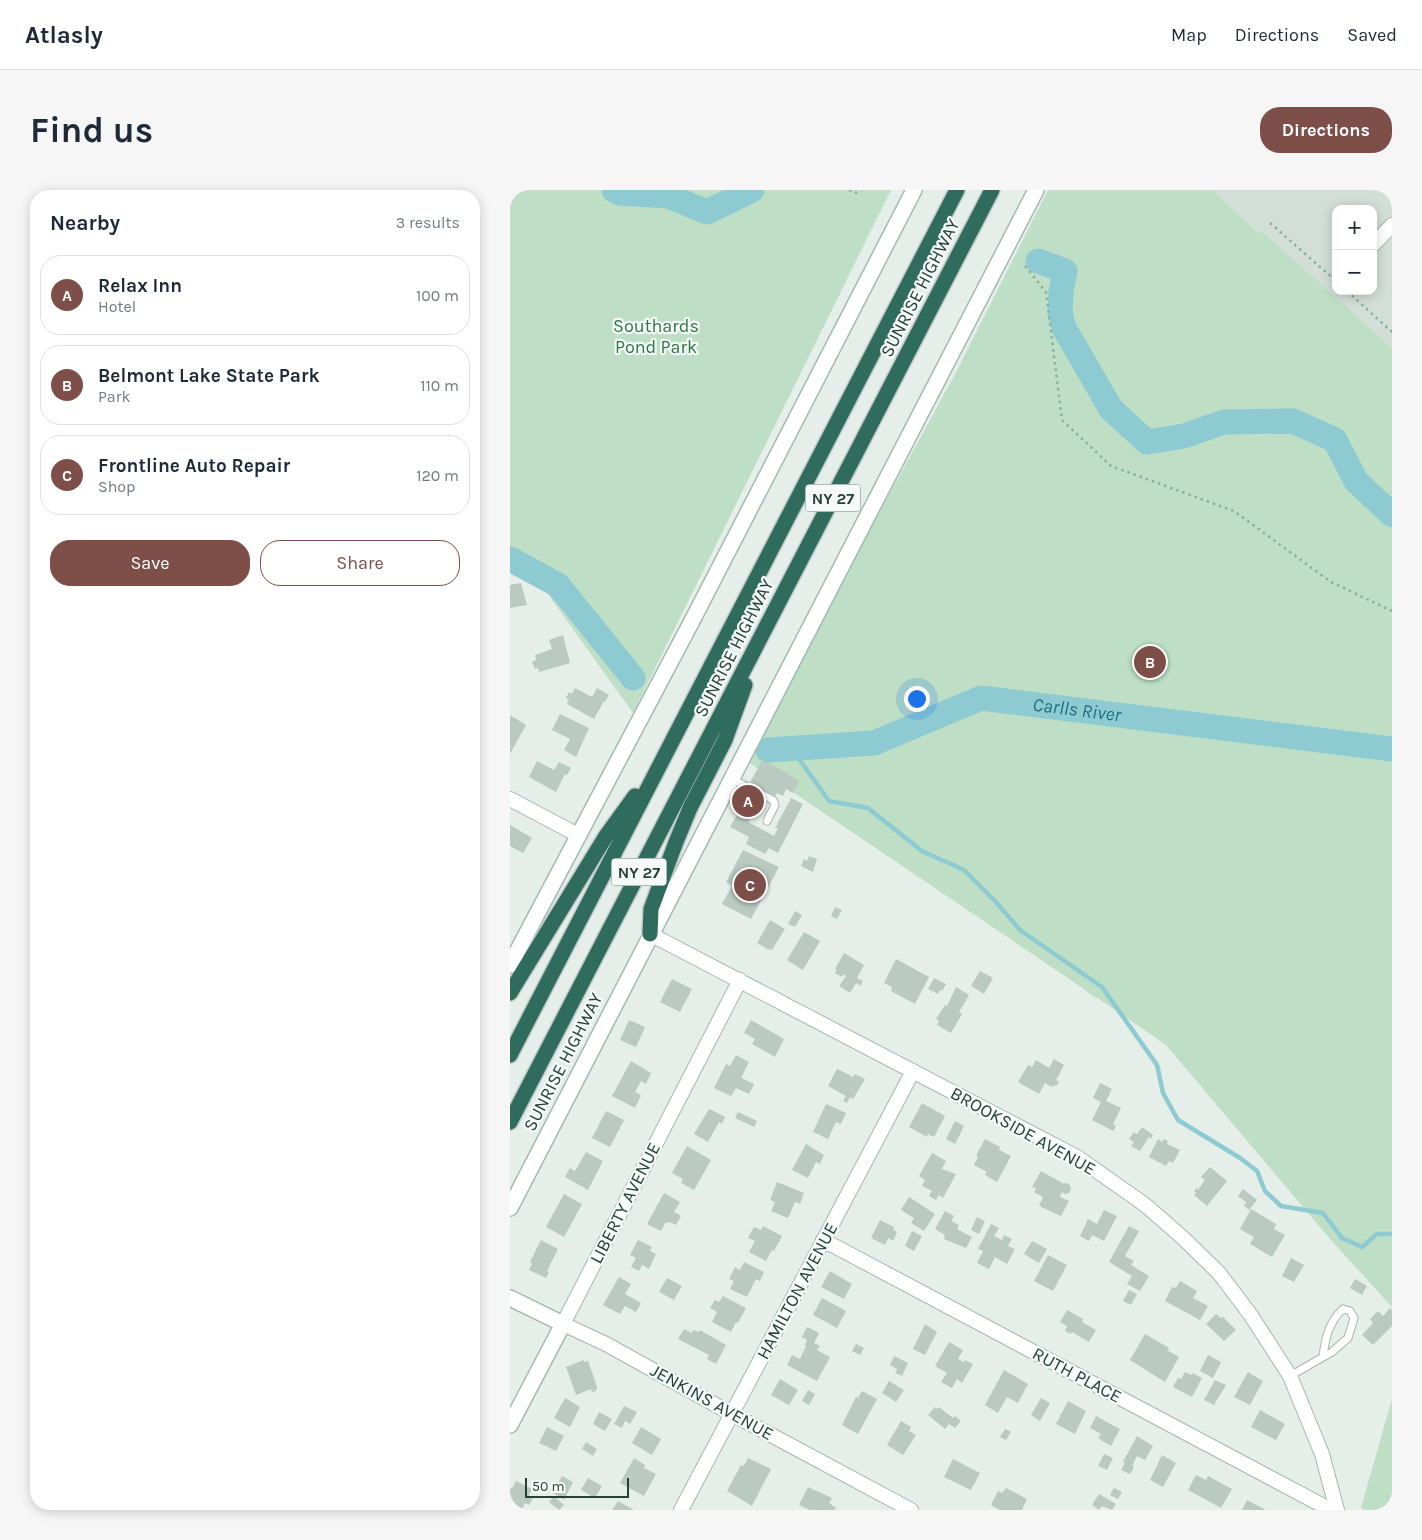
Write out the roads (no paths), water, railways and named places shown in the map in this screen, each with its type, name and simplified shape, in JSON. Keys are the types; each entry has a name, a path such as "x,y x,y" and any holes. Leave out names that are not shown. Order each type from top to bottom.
{"highway":[{"name":"SUNRISE HIGHWAY","path":"510,1055 957,190"},
{"name":"SUNRISE HIGHWAY","path":"510,1122 992,190"},
{"path":"650,934 651,909 676,842 690,808 725,740 768,622"},
{"path":"510,993 606,836 668,750"}],"main road":[{"path":"510,964 692,621 914,190"},
{"name":"SUNRISE HIGHWAY","path":"510,1208 1036,190"},
{"name":"JENKINS AVENUE","path":"510,1298 562,1324"},
{"name":"LIBERTY AVENUE","path":"510,1425 562,1324"}],"street":[{"path":"1377,241 1392,225"},
{"path":"510,799 578,834"},
{"name":"BROOKSIDE AVENUE","path":"650,934 1077,1156 1144,1204 1219,1273 1250,1314 1290,1376 1322,1454 1337,1510"},
{"name":"LIBERTY AVENUE","path":"562,1324 740,980"},
{"name":"HAMILTON AVENUE","path":"681,1510 913,1071"},
{"name":"RUTH PLACE","path":"823,1240 1331,1510"},
{"name":"JENKINS AVENUE","path":"562,1324 606,1344 911,1510"}],"lane":[{"path":"731,778 773,800 774,805 767,821"},
{"path":"1290,1376 1332,1352 1348,1338 1354,1318 1350,1311 1343,1309 1336,1315 1325,1339 1323,1357"}],"waterway":[{"name":"Carlls River","path":"614,190 620,193 668,196 707,212 752,190"},
{"name":"Carlls River","path":"1038,261 1065,271 1061,291 1060,312 1064,328 1111,409 1147,442 1184,436 1224,422 1293,421 1335,440 1356,481 1392,515"},
{"path":"510,559 558,585 633,678"},
{"name":"Carlls River","path":"768,750 874,743 981,698 1392,749"},
{"path":"792,749 829,801 868,808 922,851 964,870 996,902 1020,930 1102,987 1157,1065 1163,1093 1178,1120 1240,1158 1257,1171 1265,1191 1281,1206 1323,1213 1342,1238 1362,1247 1377,1234 1392,1234"}],"place":[{"name":"Belmont Lake State Park","path":"1150,662"},
{"name":"Relax Inn","path":"748,801"},
{"name":"Frontline Auto Repair","path":"750,885"}],"park label":[{"name":"Southards Pond Park","path":"656,336"}]}
